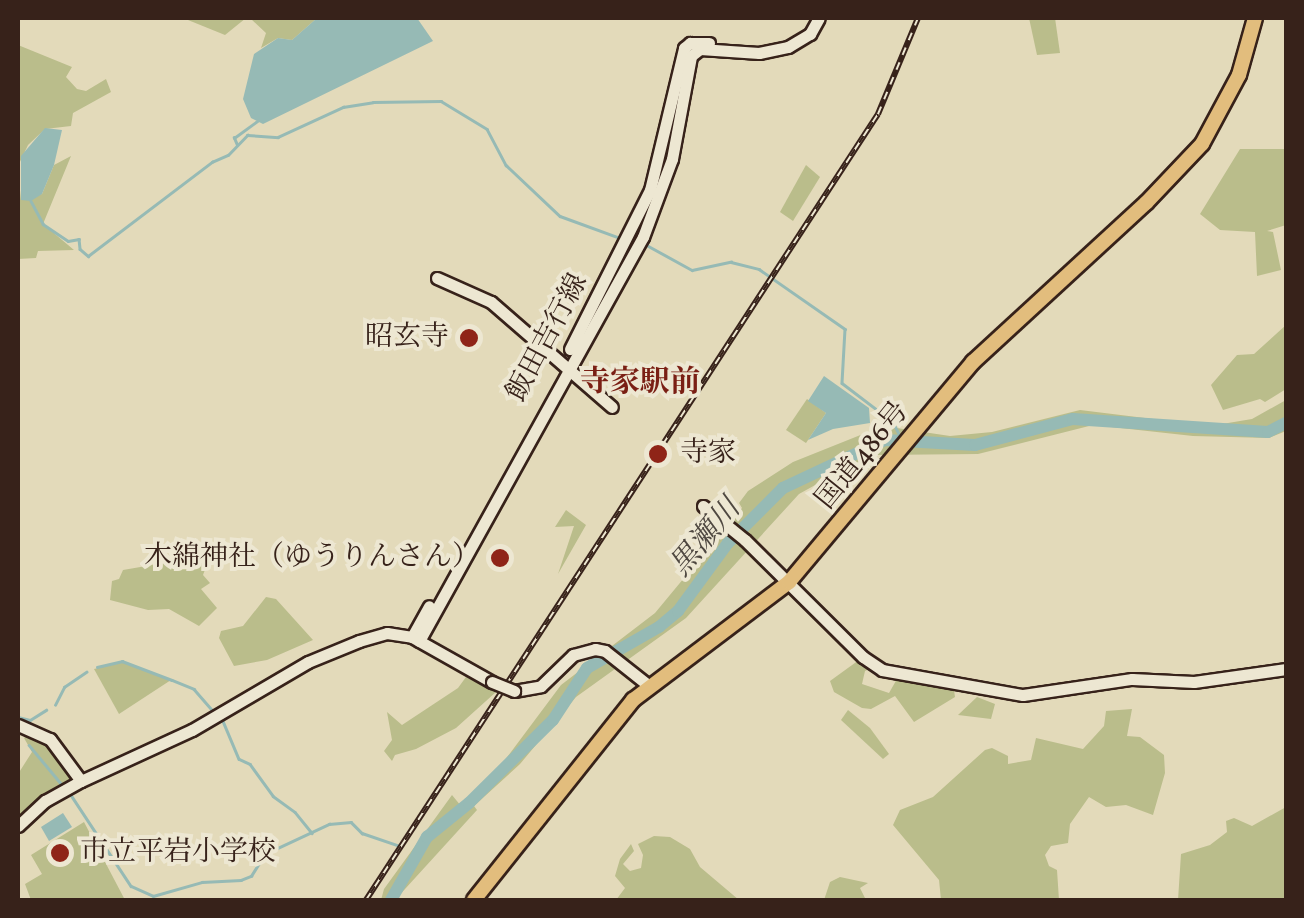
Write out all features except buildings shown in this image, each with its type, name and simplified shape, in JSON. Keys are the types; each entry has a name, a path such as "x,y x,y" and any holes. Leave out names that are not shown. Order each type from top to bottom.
{"highway":[{"name":"国道486号","path":"474,900 648,686 788,582 973,362 1146,203 1202,144 1239,74 1254,18"}],"street":[{"name":"飯田吉行線","path":"415,639 564,368 650,190 688,51 701,42 772,50 803,39 819,18"},
{"path":"437,278 490,302 612,407"},
{"path":"703,506 726,522 876,667 1006,694 1042,694 1132,679 1194,682 1286,669"},
{"path":"18,826 45,802 82,780 192,730 308,662 385,634 415,639 514,691 540,686 573,655 605,650 648,686"},
{"path":"18,725 50,739 82,780"}],"green space":[{"path":"183,18 246,18 225,35"},
{"path":"250,18 317,18 292,40 278,38 261,48 266,33"},
{"path":"1029,18 1055,18 1060,53 1037,55"},
{"path":"18,45 72,67 66,77 77,89 86,91 106,79 111,92 73,113 71,126 45,129 28,145 18,166"},
{"path":"1240,149 1286,149 1286,225 1267,231 1273,232 1281,270 1257,276 1255,232 1220,230 1200,214"},
{"path":"71,156 43,224 74,250 38,251 36,258 18,259 18,171 21,200 42,194 54,165"},
{"path":"806,165 820,177 793,221 780,212"},
{"path":"1286,325 1286,389 1265,402 1260,399 1223,410 1211,385 1237,355 1254,354"},
{"path":"807,399 826,413 806,443 786,430"},
{"path":"1286,400 1286,431 1269,438 1193,436 1093,425 978,454 876,455 853,464 799,494 686,618 576,697 520,764 474,806 477,810 395,900 381,900 384,889 452,795 461,806 502,764 561,685 655,613 742,508 739,503 748,491 793,462 883,426 950,436 992,432 1080,410 1210,426 1252,419"},
{"path":"566,510 586,525 558,574 574,526 555,527"},
{"path":"219,544 224,552 206,567 203,575 210,583 201,589 217,608 199,626 169,609 148,610 110,600 112,581 119,579 123,570"},
{"path":"266,597 276,599 313,640 267,660 234,666 219,638 221,631 243,626"},
{"path":"859,660 869,669 862,684 889,693 897,679 954,690 955,697 914,722 895,696 871,709 862,708 834,692 830,681"},
{"path":"123,662 171,680 119,714 94,669"},
{"path":"466,677 496,692 456,728 416,749 395,755 392,761 384,751 392,740 387,712 402,725 458,688"},
{"path":"977,697 995,704 991,719 958,715"},
{"path":"1132,709 1127,736 1140,737 1164,755 1165,773 1153,815 1126,805 1106,807 1089,797 1070,824 1068,843 1051,846 1045,855 1049,866 1057,870 1059,900 941,900 939,880 893,825 900,810 933,797 985,750 992,748 1008,756 1008,764 1031,760 1036,738 1083,749 1104,726 1106,711"},
{"path":"848,710 870,728 889,754 883,759 841,720"},
{"path":"29,734 40,737 72,774 71,781 18,821 18,774 32,752 24,738"},
{"path":"1286,807 1286,900 1178,900 1181,854 1210,845 1227,832 1226,821 1234,818 1252,826"},
{"name":"市立平岩小学校","path":"84,822 125,900 31,900 25,884 42,874 31,855"},
{"path":"654,836 670,837 690,849 700,867 739,900 616,900 625,888 615,876 620,859 631,844 634,851 623,864 630,871 641,868 643,855 638,844"},
{"path":"840,877 868,883 860,888 866,900 824,900 830,882"}],"water":[{"path":"317,18 417,18 433,41 263,124 251,118 243,99 254,54 278,38 292,40"},
{"path":"45,128 62,130 54,165 42,194 31,201 21,200 21,156"},
{"path":"824,376 869,408 870,423 833,429 808,440 826,413 808,401"},
{"path":"63,813 72,827 49,841 41,827"}],"waterway":[{"path":"31,201 43,224 68,241 79,239 80,249 88,256 212,162 228,155 247,135 278,137 343,107 373,102 441,101 487,129 506,165 560,216 620,238"},
{"path":"237,145 234,138 257,121"},
{"path":"643,243 692,270 731,262 759,269 845,329 842,383 884,415"},
{"name":"黒瀬川","path":"391,900 427,837 469,803 553,720 587,668 659,627 678,611 728,543 783,488 885,440 975,445 1073,419 1268,432 1286,423"},
{"path":"894,424 901,438"},
{"path":"97,667 122,661 172,680 194,689 214,712"},
{"path":"55,705 64,687 86,672"},
{"path":"18,717 30,720 46,710"},
{"path":"223,721 239,759 250,764 273,796 295,812 312,833"},
{"path":"29,745 63,786"},
{"path":"71,795 131,886 153,896 202,882 251,876 265,854 329,824 351,822 362,833 397,845"},
{"name":"黒瀬川","path":"411,855 415,858"}],"railway":[{"path":"366,900 878,114 918,18"}],"place":[{"name":"昭玄寺","path":"469,338"},
{"name":"寺家","path":"658,454"},
{"name":"木綿神社（ゆうりんさん）","path":"500,558"},
{"name":"市立平岩小学校","path":"60,853"}],"district":[{"name":"寺家駅前","path":"640,383"}]}
